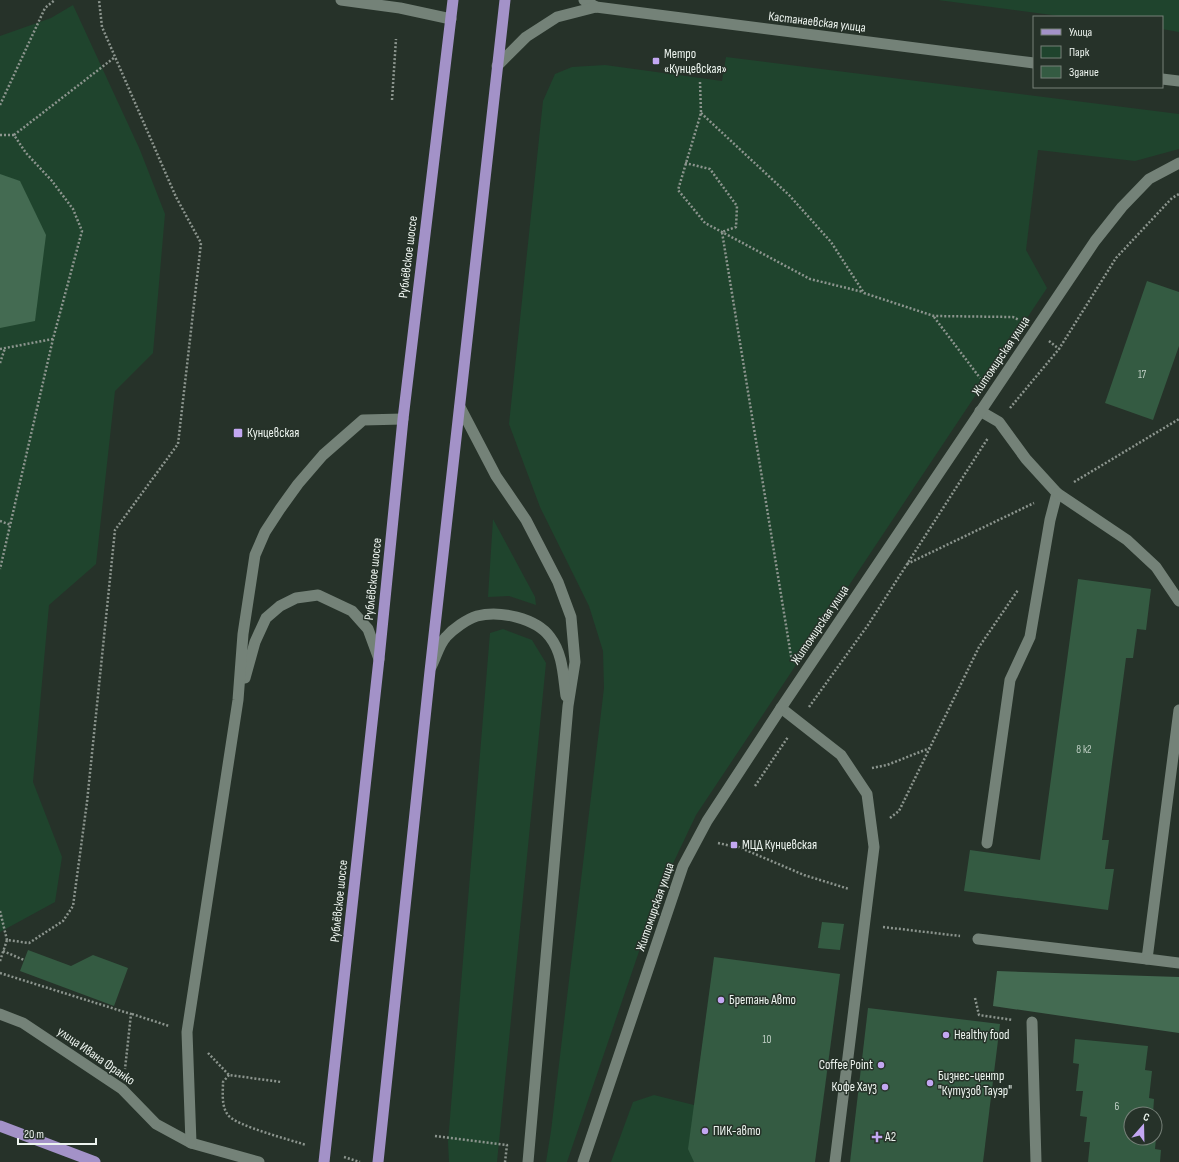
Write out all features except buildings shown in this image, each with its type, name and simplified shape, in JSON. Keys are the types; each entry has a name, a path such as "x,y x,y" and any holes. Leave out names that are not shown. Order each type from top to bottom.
{"main road":[{"name":"Рублёвское шоссе","path":"324,1162 380,659 403,419 453,0"},
{"path":"378,1162 430,671 504,0"},
{"path":"0,1126 95,1162"}],"street":[{"path":"341,0 400,8 451,19"},
{"name":"Кастанаевская улица","path":"584,0 596,8"},
{"name":"Кастанаевская улица","path":"497,66 526,37 557,18 596,8 1033,63"},
{"path":"1163,79 1179,81"},
{"name":"Житомирская улица","path":"584,1162 683,866 707,821 781,708 1095,241 1122,207 1149,180 1179,163"},
{"path":"460,407 496,476 526,520 558,582 571,617 575,662 568,706 528,1162"},
{"path":"980,411 999,422 1026,459 1057,493 1127,540 1156,567 1179,601"},
{"path":"191,1143 187,1032 238,700 243,634 255,555 265,532 298,484 323,455 363,420 403,419"},
{"path":"987,843 1010,680 1030,637 1040,572 1057,493"},
{"path":"238,700 255,642 266,618 280,606 296,598 318,595 352,611 368,629 380,659"},
{"path":"430,671 446,637 465,622 477,616 511,615 530,622 550,636 560,654 568,706"},
{"path":"781,708 841,755 867,794 874,847 835,1162"},
{"path":"1147,959 1179,710"},
{"path":"978,939 1179,963"},
{"name":"улица Ивана Франко","path":"0,1014 23,1023 122,1089 156,1124 191,1143 258,1162"},
{"path":"1032,1022 1036,1162"}],"path":[{"path":"0,105 45,8 55,0"},
{"path":"7,940 29,943 63,921 73,906 88,795 115,530 178,444 202,243 176,197 115,58 102,27 99,0"},
{"path":"392,100 396,39"},
{"path":"0,135 14,135 115,58"},
{"path":"700,82 701,113 678,190 705,223 810,279 864,292 934,316 1013,317 1059,349 1116,258 1172,198 1179,194"},
{"path":"701,113 789,195 830,242 864,292"},
{"path":"0,569 53,339 82,231 73,209 52,181 26,153 14,135"},
{"path":"685,163 710,169 737,206 736,227 722,232"},
{"path":"722,232 791,656"},
{"path":"934,316 992,394"},
{"path":"0,349 53,339"},
{"path":"0,362 5,348"},
{"path":"0,521 11,525"},
{"path":"872,831 899,811 979,647 1016,592 1040,572"},
{"path":"852,772 887,765 930,748"},
{"path":"717,843 735,846 804,875 854,890"},
{"path":"0,911 7,940 0,961"},
{"path":"864,925 978,939"},
{"path":"3,951 24,960"},
{"path":"0,972 131,1014 122,1089"},
{"path":"975,998 980,1015 1032,1022"},
{"path":"281,1082 229,1076 223,1082 225,1110 229,1117 241,1124 308,1145"},
{"path":"435,1136 507,1146 505,1162"},
{"path":"338,1155 360,1162"}],"green space":[{"path":"938,0 1179,0 1179,32 1163,29 1163,16 1059,16"},
{"path":"73,5 140,150 165,214 153,353 115,391 96,564 49,605 33,782 62,857 55,902 0,932 0,36 51,18"},
{"path":"726,57 1179,114 1179,149 1135,161 1038,150 1026,250 1047,288 696,815 659,893 567,1162 546,1162 604,688 603,651 589,606 540,507 509,424 543,101 555,74 572,67 605,65 722,81"},
{"path":"0,174 20,181 46,235 35,321 0,328"},
{"path":"493,519 535,597 536,605 509,596 488,597"},
{"path":"503,629 532,640 546,663 497,1162 449,1162 448,1142 490,633"},
{"path":"997,971 1179,977 1179,1033 993,1006"},
{"path":"654,1095 694,1105 694,1162 611,1162 633,1102"}],"place":[{"name":"Метро «Кунцевская»","path":"656,61"},
{"name":"Кунцевская","path":"238,433"},
{"name":"МЦД Кунцевская","path":"734,845"},
{"name":"Бретань Авто","path":"721,1000"},
{"name":"Healthy food","path":"946,1035"},
{"name":"Coffee Point","path":"881,1065"},
{"name":"Бизнес-центр \"Кутузов Тауэр\"","path":"930,1083"},
{"name":"Кофе Хауз","path":"885,1087"},
{"name":"ПИК-авто","path":"705,1131"},
{"name":"А2","path":"877,1137"}]}
